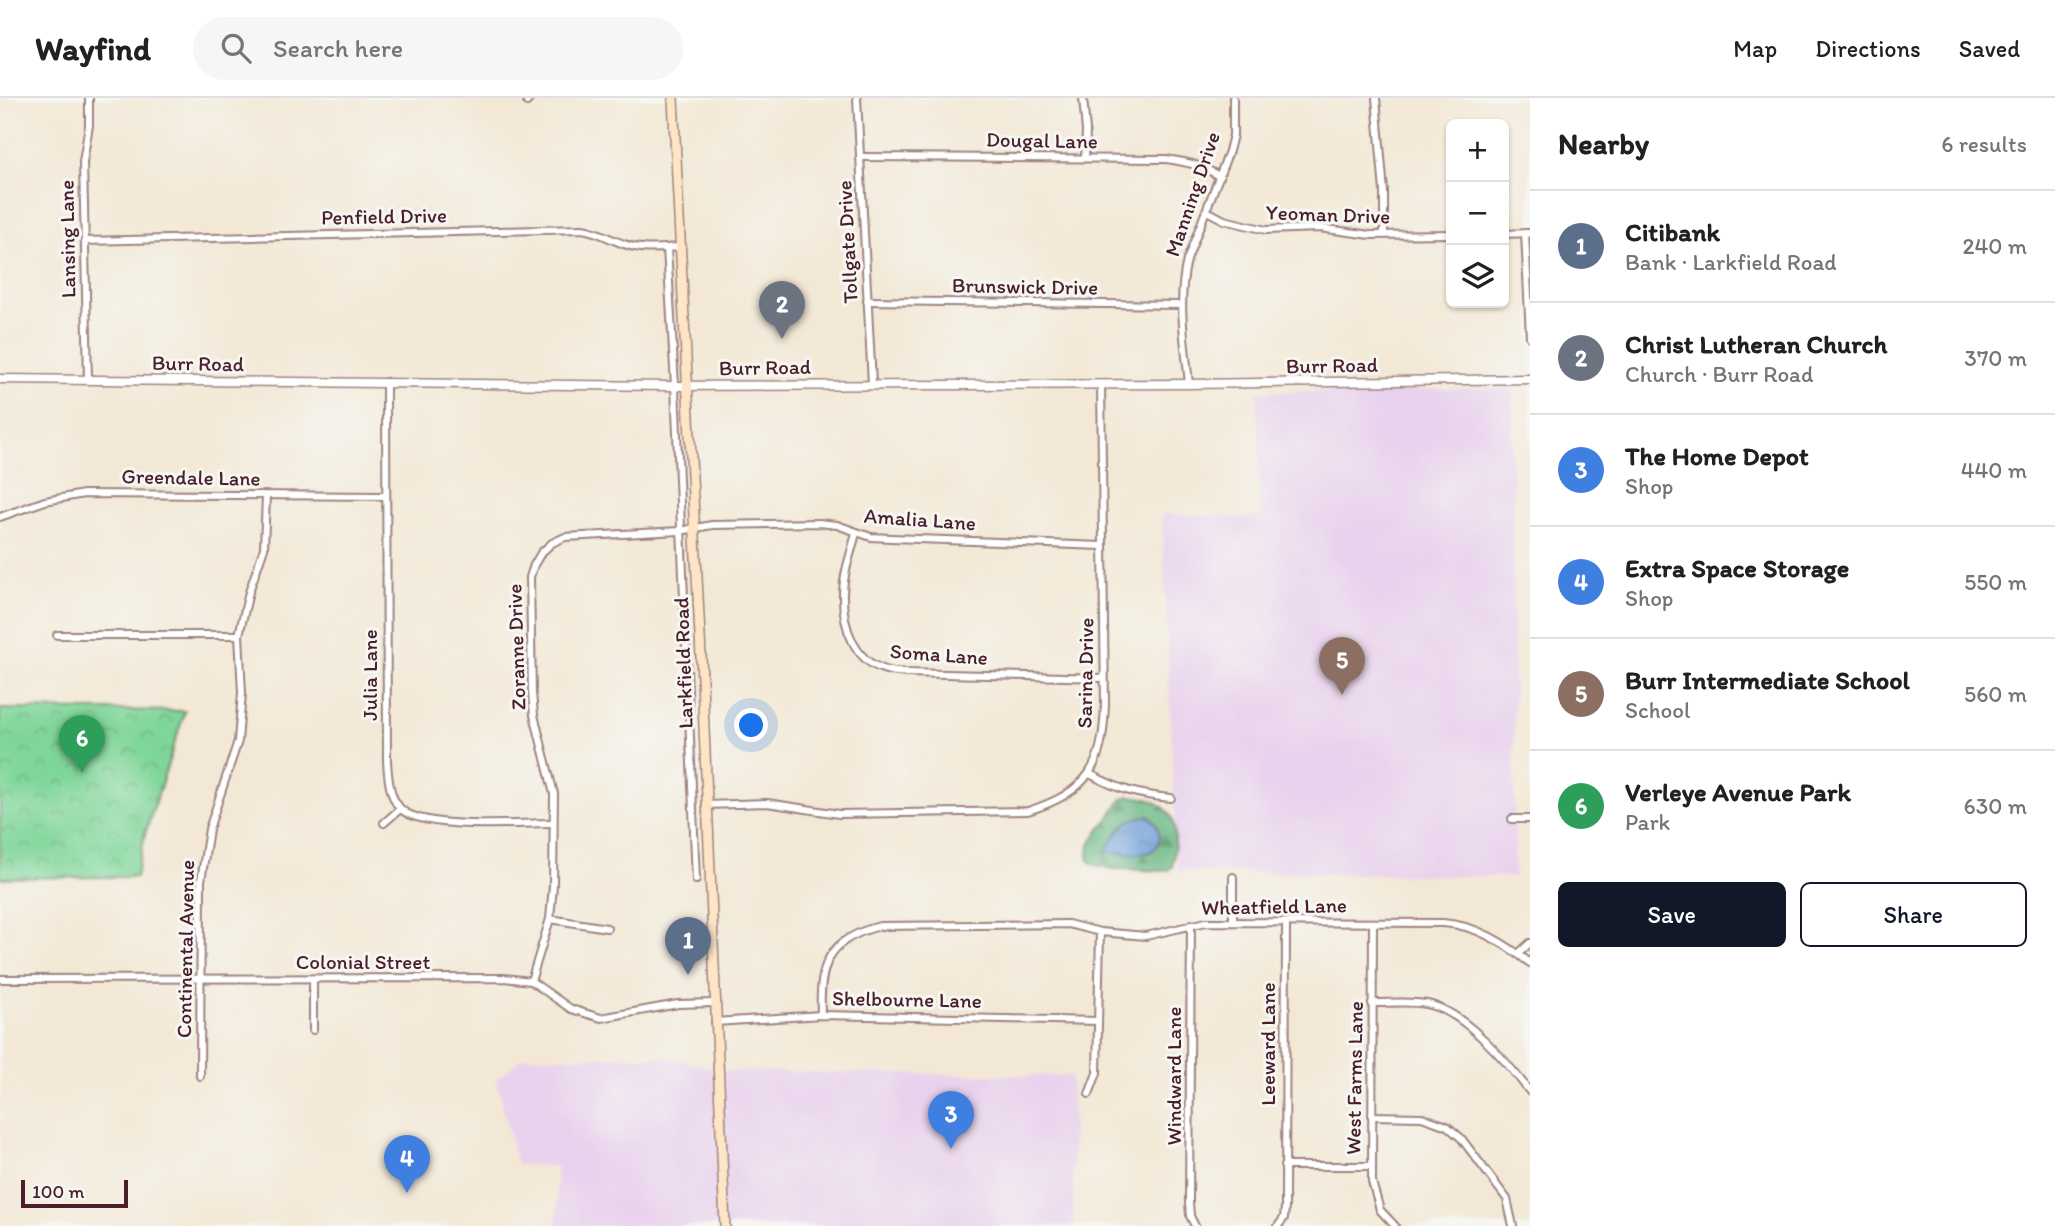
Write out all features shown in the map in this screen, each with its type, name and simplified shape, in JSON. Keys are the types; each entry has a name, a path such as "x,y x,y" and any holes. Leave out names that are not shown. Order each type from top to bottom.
{"main road":[{"name":"Larkfield Road","path":"673,98 725,1226"}],"street":[{"name":"Lansing Lane","path":"88,379 83,162 89,125 89,98"},
{"name":"Tollgate Drive","path":"857,98 872,384"},
{"path":"1083,98 1085,158"},
{"name":"Manning Drive","path":"1189,384 1181,305 1182,279 1233,135 1233,98"},
{"path":"1383,98 1376,98 1384,192 1384,234"},
{"name":"Dougal Lane","path":"861,157 1166,159 1192,163 1209,169 1220,177"},
{"name":"Yeoman Drive","path":"1207,211 1224,220 1266,230 1319,228 1371,235 1446,234"},
{"name":"Penfield Drive","path":"85,241 582,229 598,231 626,245 642,248 680,247"},
{"path":"1509,233 1528,233 1530,337"},
{"name":"Larkfield Road","path":"667,248 696,880"},
{"name":"Brunswick Drive","path":"867,301 1181,305"},
{"name":"Burr Road","path":"0,379 675,386 1189,384 1530,379"},
{"name":"Julia Lane","path":"386,382 384,496 387,761 388,780 400,808"},
{"name":"Sarina Drive","path":"1090,774 1104,731 1101,384"},
{"name":"Greendale Lane","path":"0,517 45,501 84,494 384,496"},
{"name":"Continental Avenue","path":"200,1076 201,881 209,829 238,741 243,693 239,635 249,592 264,548 266,496"},
{"name":"Amalia Lane","path":"694,528 712,525 819,523 837,525 856,533 891,538 1102,546"},
{"name":"Zoranne Drive","path":"531,981 550,919 554,794 534,715 532,693 529,593 534,565 552,543 565,537 694,528"},
{"name":"Soma Lane","path":"856,533 843,597 849,633 856,649 867,661 884,670 905,673 1104,678"},
{"path":"57,635 239,635"},
{"path":"706,805 766,803 839,814 1028,811 1062,797 1090,774 1136,794 1171,798"},
{"path":"384,823 400,808 425,821 553,823"},
{"path":"1512,819 1530,819"},
{"path":"1233,877 1233,922"},
{"path":"550,919 607,928"},
{"name":"Wheatfield Lane","path":"821,1015 820,984 823,969 838,947 848,938 864,929 880,926 1068,924 1100,932 1146,936 1191,924 1233,922 1461,924 1487,935 1530,963"},
{"name":"Leeward Lane","path":"1278,1226 1284,1218 1286,923"},
{"name":"West Farms Lane","path":"1373,923 1370,1166 1374,1194 1380,1210 1395,1226"},
{"name":"Windward Lane","path":"1191,924 1189,1202 1190,1216 1195,1226"},
{"path":"1089,1094 1097,1073 1100,932"},
{"path":"1518,954 1530,943"},
{"name":"Colonial Street","path":"0,979 504,978 531,981"},
{"path":"313,979 313,1030"},
{"path":"531,981 571,1009 601,1018 678,1004 714,1003"},
{"path":"1372,1003 1427,1004 1454,1014 1467,1023 1530,1092"},
{"name":"Shelbourne Lane","path":"715,1022 821,1015 1098,1021"},
{"path":"1372,1116 1422,1117 1447,1126 1461,1138 1507,1199 1513,1226"},
{"path":"1284,1166 1370,1166"}],"shaded area":[{"path":"1512,388 1515,877 1177,871 1162,514 1260,518 1257,392"},
{"path":"524,1057 665,1057 725,1071 1072,1076 1073,1226 557,1226 556,1166 517,1165 496,1079"}],"green space":[{"path":"0,709 185,711 145,834 136,877 0,878"},
{"path":"1127,796 1155,802 1170,816 1175,838 1172,867 1167,871 1113,869 1092,864 1088,858 1089,846 1094,836"}],"water":[{"path":"1149,816 1159,833 1156,847 1151,851 1136,854 1105,852 1122,827 1133,819"}],"place":[{"name":"Christ Lutheran Church","path":"782,339"},
{"name":"Burr Intermediate School","path":"1342,695"},
{"name":"Verleye Avenue Park","path":"82,773"},
{"name":"Citibank","path":"688,975"},
{"name":"The Home Depot","path":"951,1149"},
{"name":"Extra Space Storage","path":"407,1193"}]}
